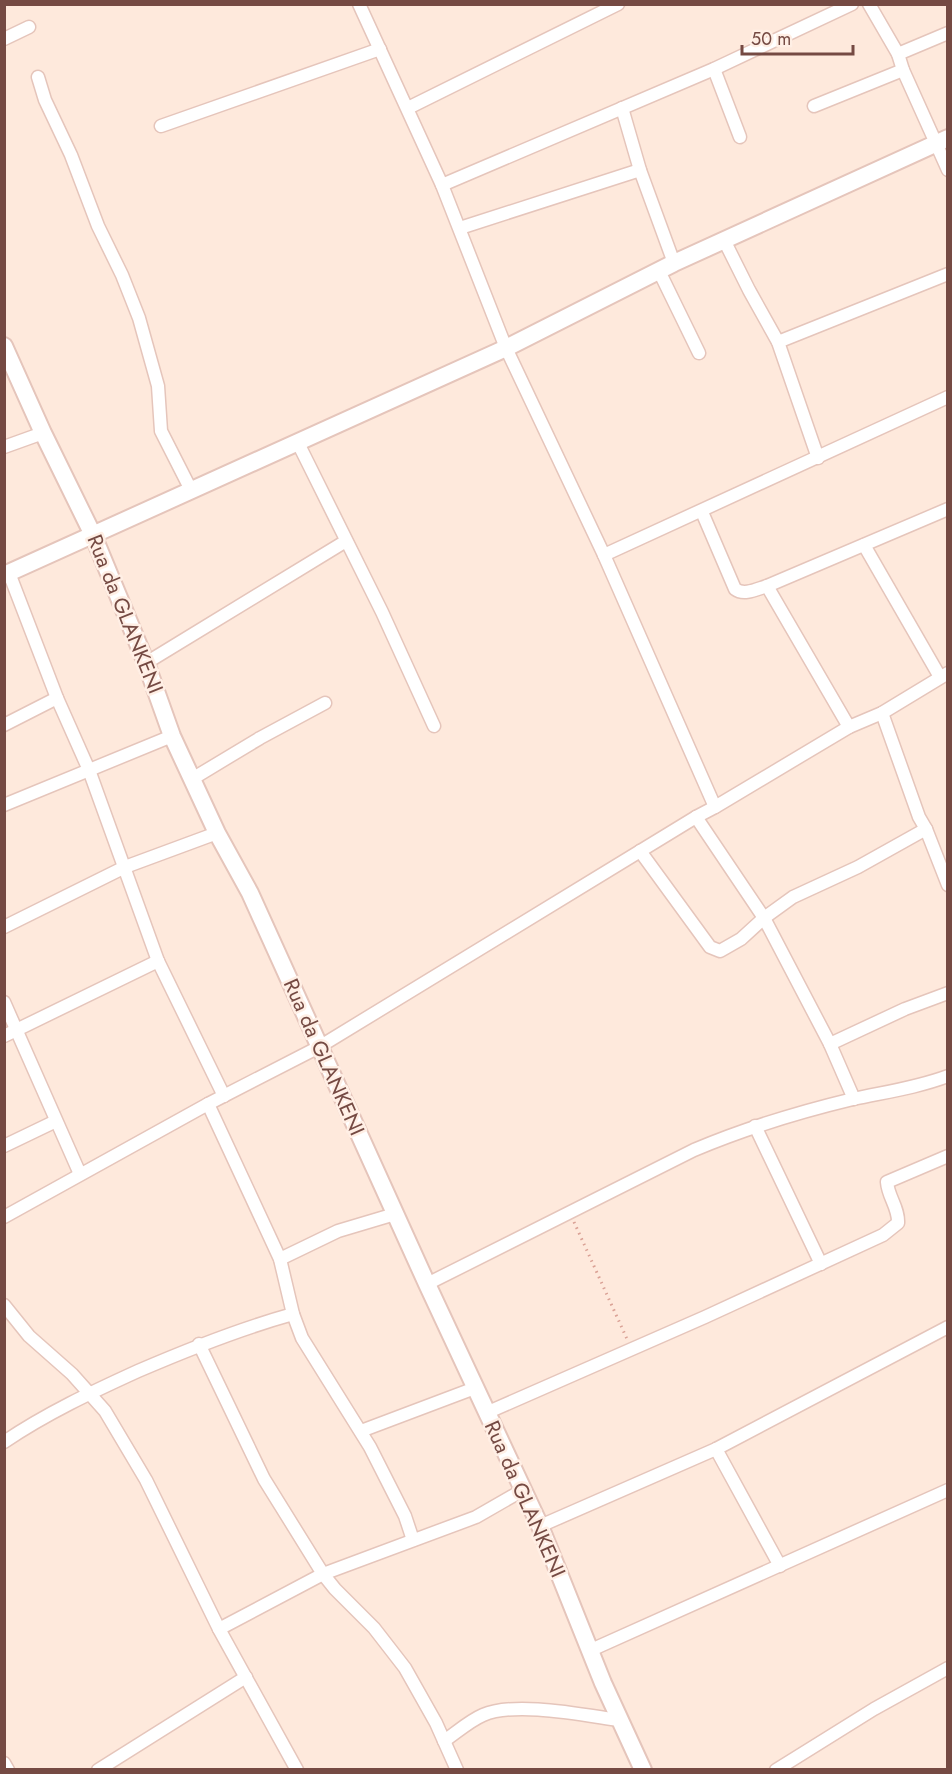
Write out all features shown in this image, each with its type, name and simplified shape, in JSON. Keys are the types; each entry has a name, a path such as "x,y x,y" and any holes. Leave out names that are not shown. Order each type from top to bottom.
{"street":[{"path":"359,4 442,184 506,348 604,555 715,807"},
{"path":"408,108 618,4"},
{"path":"442,184 714,69 852,4"},
{"path":"869,4 898,54 903,70 942,141 948,170"},
{"path":"4,39 29,27"},
{"path":"898,54 948,33"},
{"path":"161,126 380,49"},
{"path":"714,69 740,137"},
{"path":"814,106 903,70"},
{"path":"38,77 45,100 71,155 98,226 122,275 139,318 158,386 161,431 191,490"},
{"path":"622,108 666,267 699,353"},
{"path":"224,1096 158,961 89,770 7,574 506,348 666,267 942,141"},
{"path":"460,228 640,170"},
{"path":"724,240 778,342 819,458"},
{"path":"778,342 948,274"},
{"name":"Rua da GLANKENI","path":"6,352 93,535 146,663 172,736 217,833 250,893 486,1413 540,1526 619,1720 643,1770"},
{"path":"604,555 702,512 948,397"},
{"path":"4,447 43,433"},
{"path":"298,443 382,612 434,726"},
{"path":"702,512 735,589 745,593 768,586 948,509"},
{"path":"146,663 346,541"},
{"path":"4,1218 208,1104 320,1047 696,816 849,727 882,713 944,675 864,545"},
{"path":"768,586 849,727"},
{"path":"4,725 57,698"},
{"path":"192,779 260,738 325,703"},
{"path":"882,713 919,817 948,885"},
{"path":"4,805 172,736"},
{"path":"696,816 764,918 830,1044 854,1099"},
{"path":"640,851 712,950 720,951 741,939 764,918 793,897 858,867 926,829"},
{"path":"4,927 125,867 217,833"},
{"path":"4,1036 158,961"},
{"path":"830,1044 905,1008 948,993"},
{"path":"4,1002 80,1174"},
{"path":"427,1284 694,1150 755,1126 854,1099 911,1089 948,1076"},
{"path":"208,1104 280,1259 293,1314 302,1338 361,1431 405,1516 413,1540"},
{"path":"4,1146 56,1121"},
{"path":"755,1126 821,1264"},
{"path":"486,1413 883,1235 898,1223 898,1215 889,1194 887,1182 948,1156"},
{"path":"280,1259 338,1231 395,1214"},
{"path":"4,1305 29,1336 90,1393 105,1411 146,1480 219,1629 297,1770"},
{"path":"4,1442 30,1424 90,1393 199,1344 245,1327 293,1314"},
{"path":"540,1526 716,1449 948,1327"},
{"path":"199,1344 264,1479 323,1574 374,1628 405,1668 456,1770"},
{"path":"361,1431 475,1388"},
{"path":"716,1449 780,1566"},
{"path":"219,1629 323,1574 476,1517 523,1490"},
{"path":"591,1650 948,1490"},
{"path":"776,1770 874,1708 948,1668"},
{"path":"98,1770 246,1677"},
{"path":"444,1742 482,1715 496,1710 542,1710 619,1720"},
{"path":"4,1763 8,1770"}],"path":[{"path":"569,1212 632,1349"}]}
